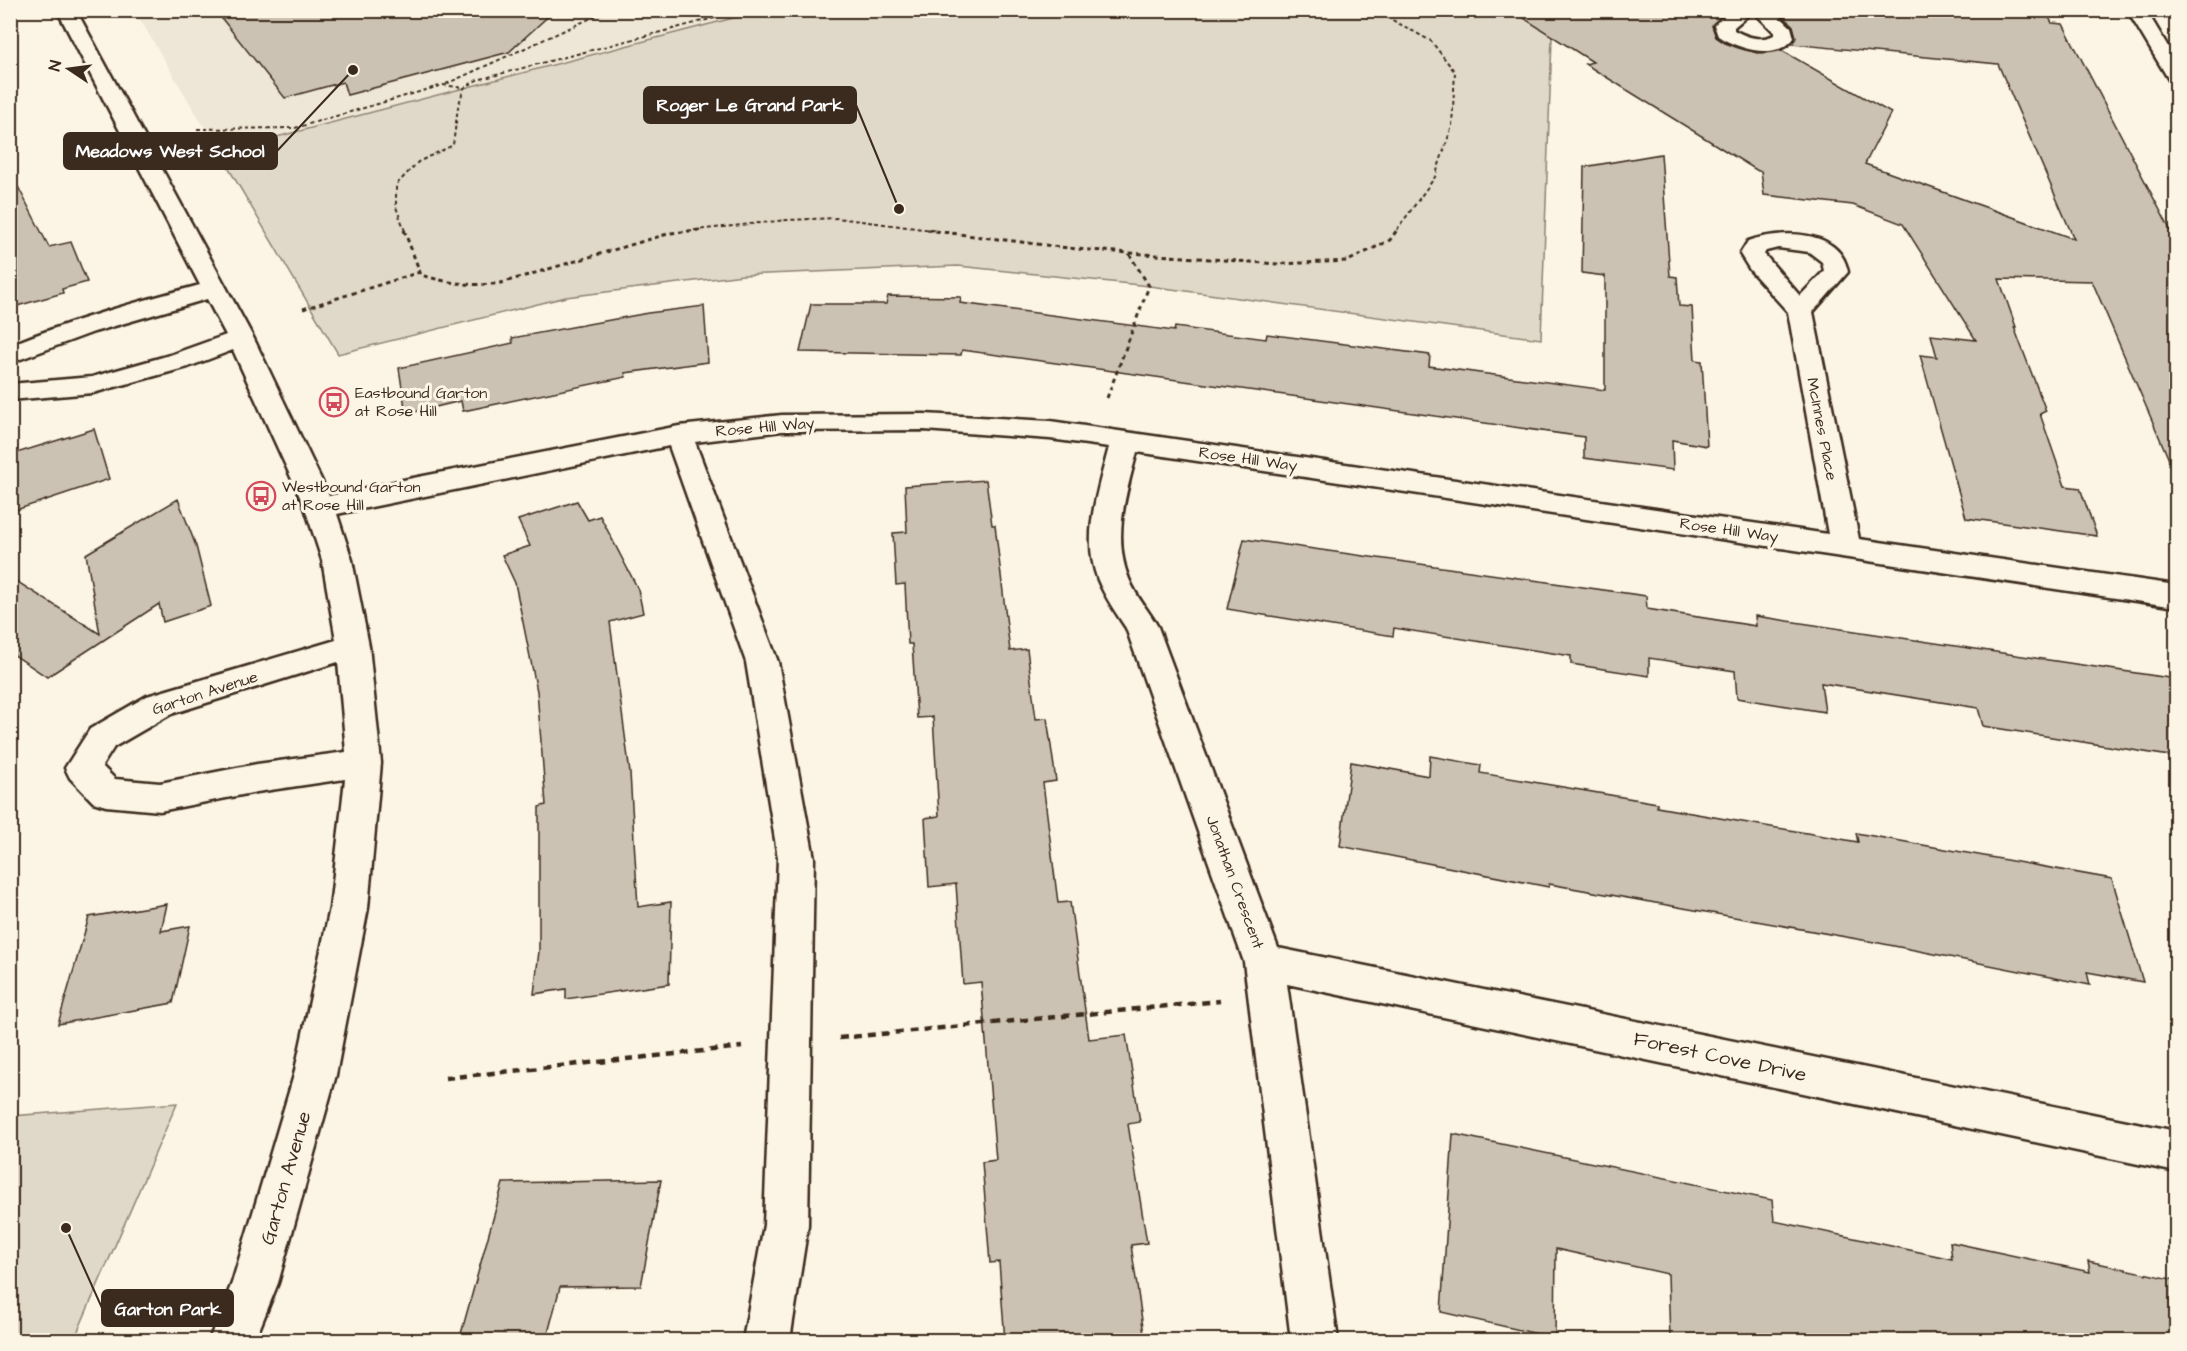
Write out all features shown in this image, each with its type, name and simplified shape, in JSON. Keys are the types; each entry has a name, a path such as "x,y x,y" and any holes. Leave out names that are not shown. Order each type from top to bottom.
{"street":[{"name":"Garton Avenue","path":"66,10 241,339 320,507 337,560 353,646 364,763 349,908 315,1075 255,1283 232,1341"},
{"path":"1744,10 1724,25 1725,32 1758,44 1776,43 1784,38 1784,31 1761,10"},
{"path":"2136,10 2176,76"},
{"path":"10,355 133,311 214,289"},
{"name":"McInnes Place","path":"1800,311 1845,547"},
{"path":"10,392 93,385 179,362 241,339"},
{"name":"Rose Hill Way","path":"320,507 679,435 782,423 924,422 1050,430 2176,596"},
{"path":"679,435 762,662 796,858 786,1225 767,1341"},
{"name":"Jonathan Crescent","path":"1125,442 1107,510 1105,541 1112,578 1142,627 1266,980 1314,1341"},
{"name":"Garton Avenue","path":"353,646 159,705 102,738 82,768 106,792 160,797 258,777 364,763"},
{"name":"Forest Cove Drive","path":"1266,980 2176,1152"}],"path":[{"path":"197,129 294,128 443,85 609,10"},
{"path":"443,85 464,88 477,80 745,10"},
{"path":"464,88 458,107 453,145 418,162 396,185 396,207 421,275 449,283 476,287 501,283 671,234 787,220 837,218 1076,249 1278,264 1348,261 1390,240 1434,177 1452,126 1455,72 1431,41 1374,10"},
{"path":"1085,435 1097,422 1149,286 1128,252"},
{"path":"303,309 420,272"},
{"path":"445,1078 1196,1003 1266,980"}],"shaded area":[{"path":"135,11 760,11 219,152"},
{"path":"760,11 1553,11 1541,339 1149,286 958,266 743,275 566,297 338,354 219,152"},
{"path":"177,1103 74,1340 11,1340 11,1116"}],"building":[{"path":"215,10 555,10 509,52 347,95 343,82 285,98"},
{"path":"1511,10 1711,10 1721,16 1712,26 1716,37 1725,43 1757,53 1781,50 1891,113 1865,164 2074,239 1998,64 1791,44 1796,37 1793,26 1777,10 2045,10 2052,23 2063,24 2176,241 2176,476 2092,281 1999,279 2016,327 2014,327 2046,411 2040,414 2065,486 2080,488 2097,536 1966,518 1920,355 1937,357 1931,335 1976,340 1903,224 1853,205 1764,195 1761,171 1585,64 1593,62"},
{"path":"1661,154 1670,276 1677,277 1679,306 1692,307 1695,360 1702,361 1707,446 1672,440 1673,470 1584,458 1584,437 962,350 961,355 800,352 811,304 886,304 888,296 961,297 960,303 1174,331 1175,327 1266,339 1267,334 1430,355 1429,366 1605,390 1605,276 1582,273 1584,167"},
{"path":"10,171 49,247 71,242 87,282 62,289 63,293 10,308"},
{"path":"704,306 708,362 625,373 626,377 463,411 461,401 406,414 399,368 513,343 512,338 648,313"},
{"path":"94,429 109,479 10,512 10,455"},
{"path":"986,480 992,525 995,525 1010,651 1027,649 1036,719 1047,718 1056,781 1043,783 1058,903 1070,902 1089,1039 1126,1035 1140,1122 1128,1124 1147,1243 1131,1245 1145,1341 1005,1341 999,1262 990,1263 982,1162 996,1160 981,982 963,984 956,884 929,887 925,818 939,816 933,717 917,718 912,644 908,644 905,584 896,585 893,533 907,532 905,486"},
{"path":"178,499 196,546 211,606 163,622 159,604 47,677 10,652 10,577 100,634 86,554"},
{"path":"577,501 588,520 600,516 638,589 643,613 610,622 630,773 638,907 671,902 669,984 566,999 566,989 534,994 539,951 539,807 546,805 537,691 515,583 502,555 530,546 518,520"},
{"path":"1244,539 1646,596 1647,609 1756,626 1755,616 2176,679 2176,757 1983,726 1978,708 1821,683 1825,712 1737,698 1735,671 1649,658 1649,676 1571,664 1571,656 1394,628 1393,636 1227,609"},
{"path":"1430,756 1481,765 1480,773 1657,803 1657,807 1858,842 1856,833 2112,879 2143,982 2087,972 2090,985 1874,942 1549,884 1549,887 1340,846 1351,762 1429,776"},
{"path":"167,904 161,931 190,926 173,1003 58,1024 89,917"},
{"path":"1453,1134 1772,1200 1774,1221 1952,1259 1950,1242 2090,1272 2088,1261 2176,1280 2176,1341 1670,1341 1668,1274 1556,1249 1555,1338 1441,1312"},
{"path":"661,1180 641,1286 560,1287 546,1341 459,1341 503,1183"}],"place":[{"name":"Meadows West School","path":"353,70"},
{"name":"Roger Le Grand Park","path":"899,209"},
{"name":"Eastbound Garton at Rose Hill","path":"334,402"},
{"name":"Westbound Garton at Rose Hill","path":"261,496"},
{"name":"Garton Park","path":"66,1228"}]}
